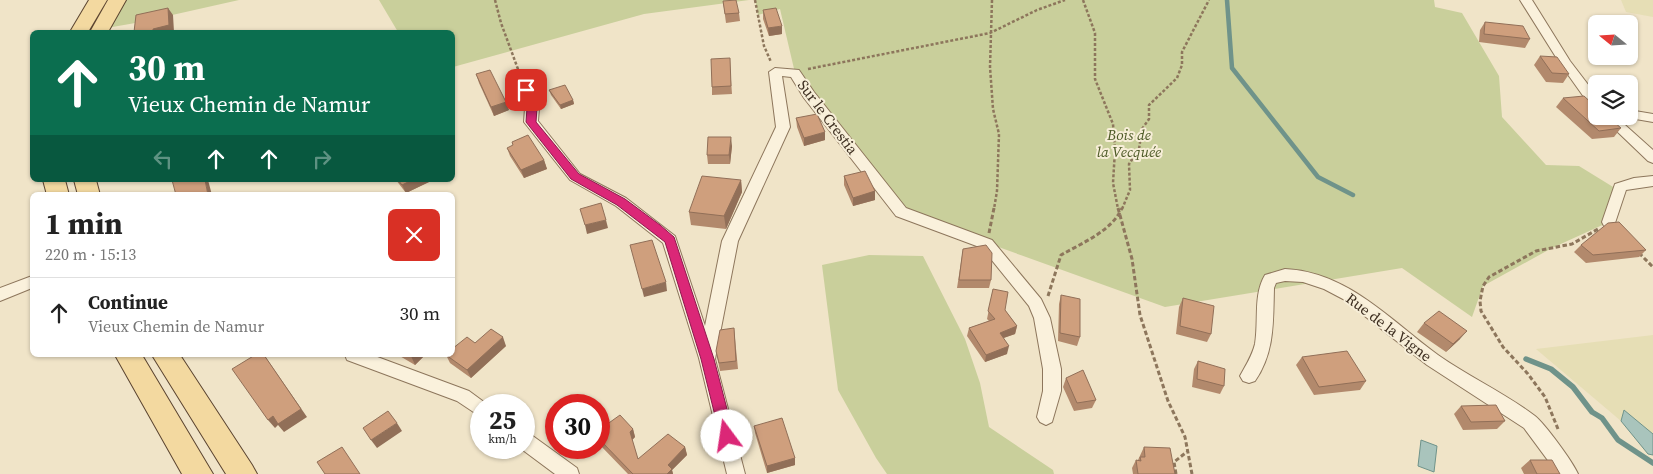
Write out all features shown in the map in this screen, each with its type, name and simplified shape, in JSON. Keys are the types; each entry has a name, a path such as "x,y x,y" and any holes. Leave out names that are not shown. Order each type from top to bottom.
{"main road":[{"path":"80,30 98,0"},
{"path":"100,30 117,0"},
{"path":"129,357 198,474"},
{"path":"166,357 242,474"}],"street":[{"path":"1526,0 1565,62 1588,93"},
{"name":"Sur le Crestia","path":"736,474 708,359 730,241 783,127 775,72 795,73 809,95 901,212 987,244"},
{"path":"526,90 532,108 531,122 575,177 621,202 670,240 708,359"},
{"path":"1638,116 1653,118"},
{"path":"1617,125 1653,158"},
{"path":"1609,222 1620,186 1634,182 1653,181"},
{"path":"987,244 1035,303 1042,318 1052,369 1052,391 1046,417"},
{"name":"Rue de la Vigne","path":"1249,376 1258,366 1263,347 1266,287 1270,279 1286,275 1304,276 1330,285 1349,295 1434,360 1530,423 1566,468"},
{"path":"0,295 30,283"},
{"path":"358,357 463,396 470,401"},
{"path":"535,448 570,474"}],"path":[{"path":"495,0 501,23 526,90"},
{"path":"756,0 764,46 775,72"},
{"path":"987,244 997,191 999,134 993,109 990,67 992,0"},
{"path":"795,73 820,66 890,54 990,33 1037,10 1065,0"},
{"path":"1084,0 1095,33 1095,79 1113,124 1115,150 1113,183 1119,215 1132,259 1140,315 1168,401 1181,425 1192,474"},
{"path":"1035,303 1046,298 1054,280 1061,255 1098,234 1119,215 1130,190 1129,164 1139,149 1142,128 1149,119 1149,105 1177,78 1182,65 1182,52 1209,0"},
{"path":"1566,468 1566,454 1545,397 1528,374 1503,347 1481,311 1480,301 1483,286 1489,277 1536,251 1572,244 1609,222"},
{"path":"1634,248 1653,267"},
{"path":"1176,474 1174,462 1188,451"}],"shaded area":[{"path":"1621,0 1653,0 1653,17 1626,12"},
{"path":"1653,335 1653,434 1624,410 1621,421 1536,349"}],"green space":[{"path":"121,0 239,0 101,29"},
{"path":"379,0 749,0 644,14 455,66 455,30 397,30"},
{"name":"Bois de la Vecquée","path":"755,0 1434,0 1435,7 1462,13 1499,76 1502,117 1546,165 1579,166 1618,190 1609,222 1552,248 1483,286 1472,317 1402,268 1165,307 901,212 795,73 780,9 758,15"},
{"path":"869,255 923,256 965,339 980,383 989,427 1053,470 1054,474 887,474 838,390 822,265"}],"water":[{"path":"1624,410 1653,434 1653,455 1648,454 1621,421"},
{"path":"1421,440 1437,446 1434,472 1418,466"}],"building":[{"path":"736,0 739,13 725,14 723,1"},
{"path":"168,8 169,25 153,30 134,30 136,15"},
{"path":"776,8 782,26 768,28 763,10"},
{"path":"1485,22 1523,26 1530,39 1484,34"},
{"path":"1540,56 1557,57 1569,74 1552,73"},
{"path":"730,58 731,86 712,87 711,59"},
{"path":"490,70 506,102 491,107 476,74"},
{"path":"565,85 573,100 560,105 549,90"},
{"path":"1584,96 1588,100 1588,121 1563,98"},
{"path":"817,114 825,132 804,138 796,118"},
{"path":"1592,125 1618,125 1621,128 1599,131"},
{"path":"528,135 544,160 521,170 507,148 513,145 512,142"},
{"path":"708,137 731,137 729,155 707,155"},
{"path":"865,171 875,191 853,198 844,176"},
{"path":"702,176 741,180 724,216 689,212"},
{"path":"173,182 205,182 207,192 175,192"},
{"path":"601,203 606,220 585,225 580,209"},
{"path":"1619,222 1646,250 1593,255 1581,245 1608,223"},
{"path":"652,240 666,282 642,289 630,245"},
{"path":"986,245 992,253 991,280 959,280 963,249"},
{"path":"993,289 1008,292 1005,310 1017,326 1000,333 1009,346 986,355 969,328 995,319 988,311"},
{"path":"1061,295 1080,299 1080,337 1060,333"},
{"path":"1183,298 1214,306 1211,334 1180,326"},
{"path":"1439,311 1467,331 1453,344 1424,323"},
{"path":"734,328 736,361 719,363 716,351 720,330"},
{"path":"491,329 503,337 467,370 449,357 455,357 455,347 467,337 475,343"},
{"path":"1347,351 1366,381 1319,387 1302,357"},
{"path":"252,357 265,357 301,409 278,424 273,416 268,420 232,369"},
{"path":"1198,361 1225,369 1224,386 1197,379"},
{"path":"1083,370 1096,400 1077,403 1066,378"},
{"path":"1496,405 1505,421 1471,422 1461,406"},
{"path":"388,411 397,423 371,440 363,428"},
{"path":"620,415 633,429 630,432 638,459 668,434 685,447 668,465 672,469 667,474 633,474 610,450 610,422"},
{"path":"782,418 795,458 767,466 754,426"},
{"path":"342,447 360,474 325,474 317,462"},
{"path":"1144,447 1170,448 1175,474 1138,474 1136,460 1141,461 1140,457 1145,457"},
{"path":"1530,460 1552,460 1560,474 1537,474"}],"waterway":[{"path":"1227,0 1232,68 1318,177 1353,195"},
{"path":"1526,359 1551,369 1573,387 1592,412 1602,418 1618,440 1653,463"}],"route":[{"path":"526,90 532,108 531,122 575,177 621,202 670,240 708,359 727,436"}]}
